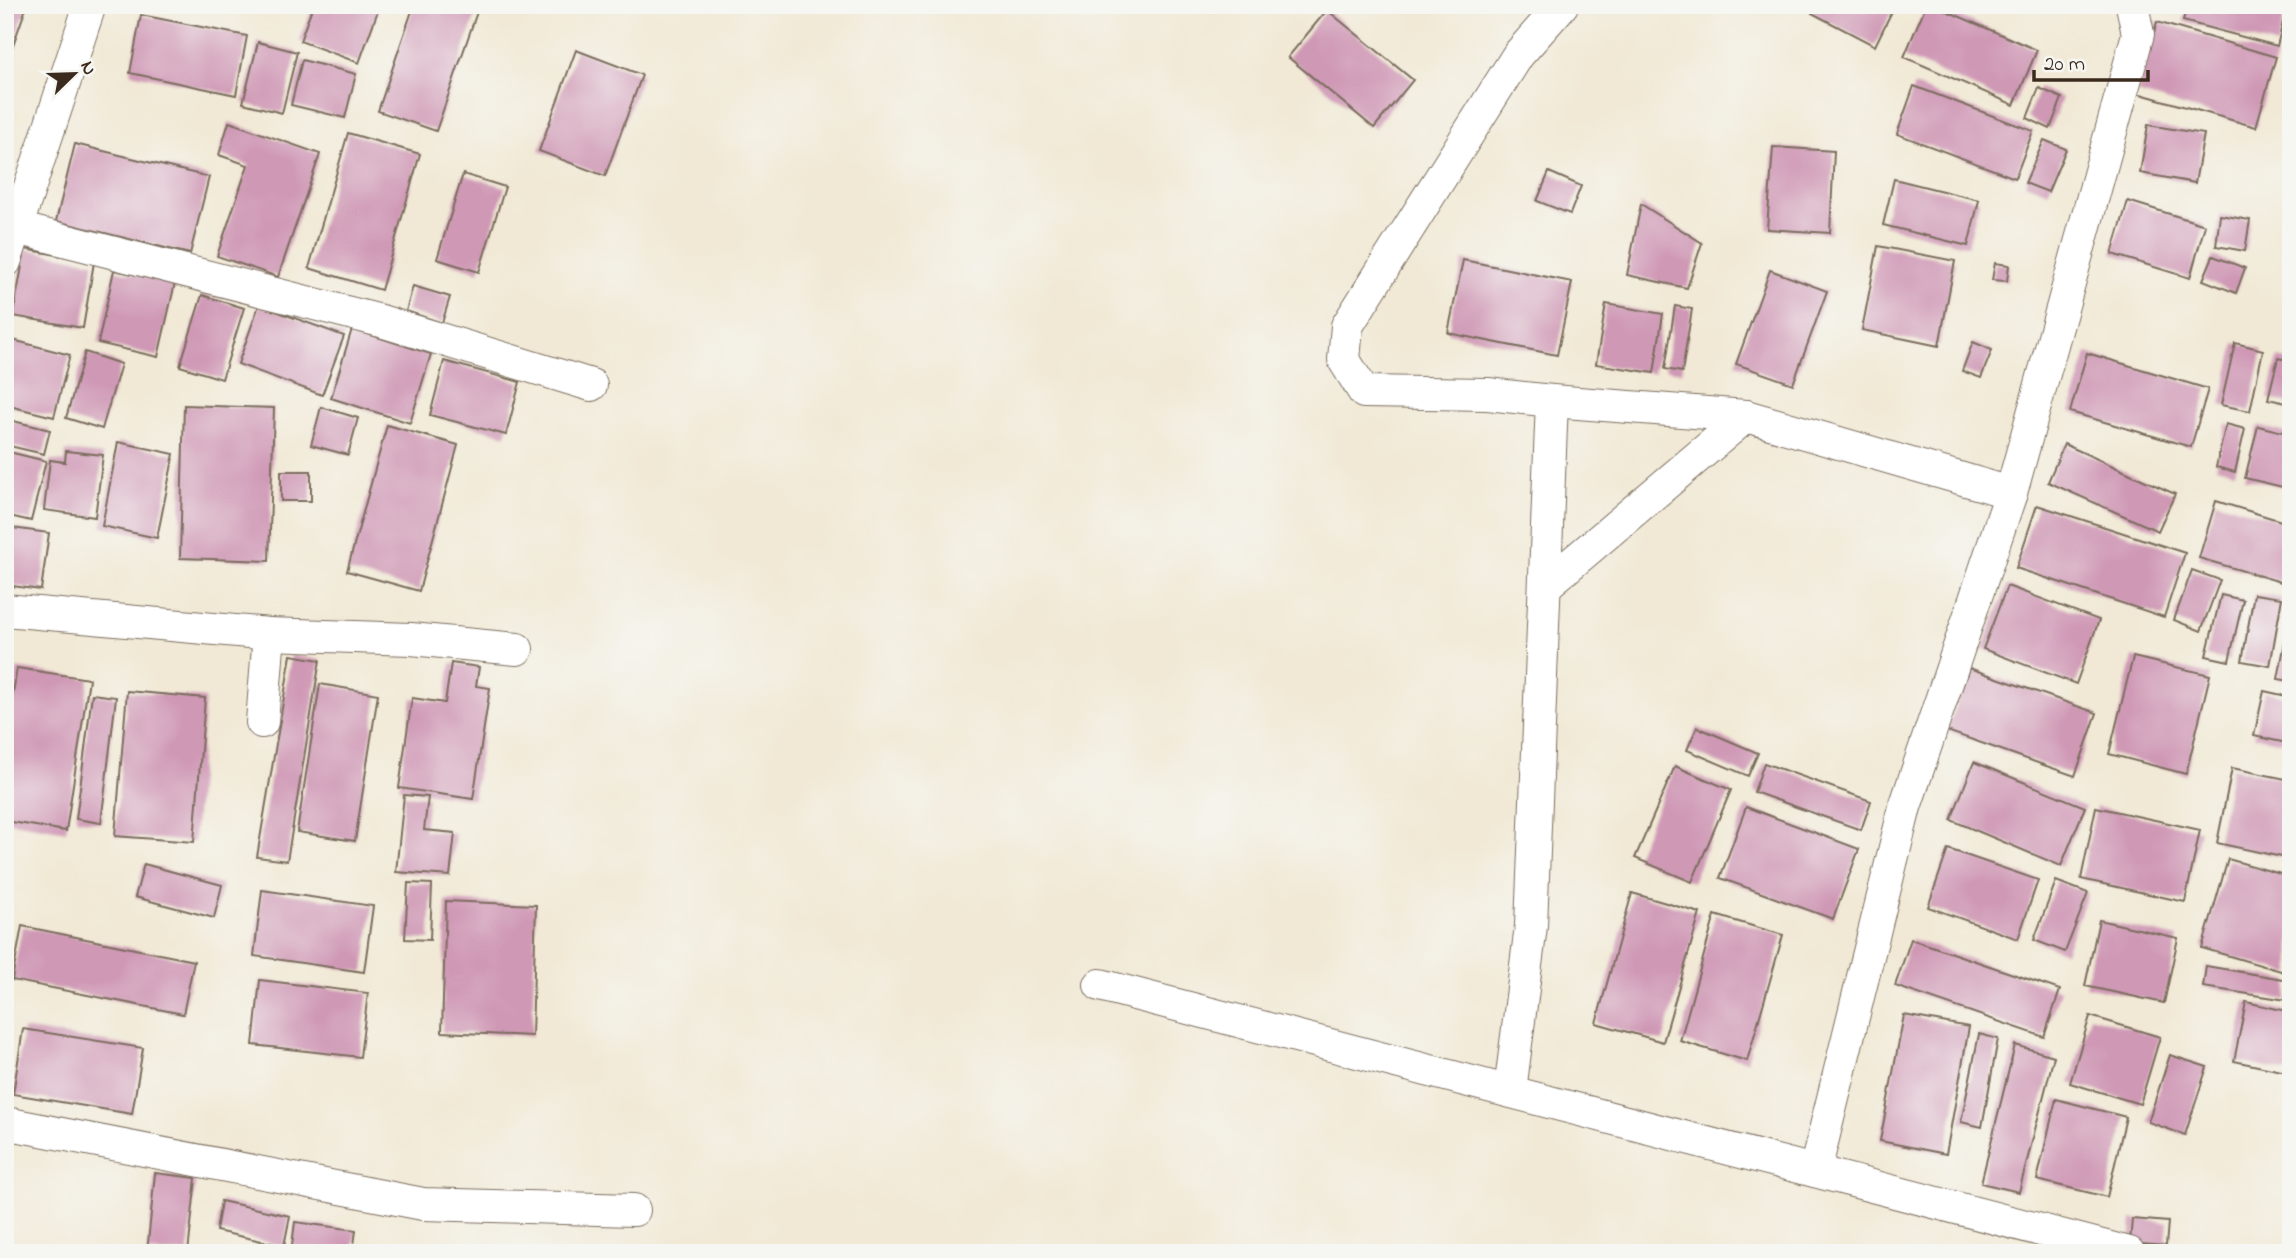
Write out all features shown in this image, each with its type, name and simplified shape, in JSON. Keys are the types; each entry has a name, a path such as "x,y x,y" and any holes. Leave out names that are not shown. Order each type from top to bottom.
{"street":[{"path":"5,262 90,5"},
{"path":"1562,5 1518,55 1347,326 1344,360 1364,392 1488,394 1746,416 2011,493"},
{"path":"1815,1171 1906,807 2011,493 2138,34 2132,5"},
{"path":"17,228 381,321 591,385"},
{"path":"1510,1091 1531,926 1552,401"},
{"path":"1545,586 1746,416"},
{"path":"5,610 269,634 411,639 517,649"},
{"path":"262,722 269,634"},
{"path":"1100,985 2129,1253"},
{"path":"5,1124 423,1205 634,1210"}],"building":[{"path":"5,5 27,5 12,48 5,45"},
{"path":"313,5 380,5 359,63 300,41"},
{"path":"414,5 479,6 436,131 378,111"},
{"path":"1816,5 1895,5 1875,46 1812,13"},
{"path":"1926,5 1933,5 2037,50 2014,105 1904,57"},
{"path":"2187,5 2254,5 2285,14 2277,46 2183,21"},
{"path":"1327,10 1413,80 1374,128 1288,57"},
{"path":"141,15 247,36 236,95 130,73"},
{"path":"2157,22 2276,57 2256,127 2137,93"},
{"path":"258,42 297,52 282,113 243,103"},
{"path":"576,50 642,75 605,176 539,151"},
{"path":"302,60 356,74 345,118 291,105"},
{"path":"1914,86 2033,131 2015,178 1897,134"},
{"path":"2039,88 2062,98 2050,129 2027,118"},
{"path":"229,122 320,154 278,277 217,256 248,165 219,155"},
{"path":"2148,125 2204,134 2195,183 2140,173"},
{"path":"348,133 420,154 381,290 309,268"},
{"path":"2044,140 2066,149 2048,192 2025,183"},
{"path":"75,144 209,177 190,254 56,221"},
{"path":"1773,147 1834,151 1830,233 1767,229"},
{"path":"1549,172 1581,186 1570,214 1537,201"},
{"path":"463,174 505,187 479,272 437,259"},
{"path":"1894,179 1979,200 1968,246 1883,225"},
{"path":"2128,201 2205,225 2190,278 2112,254"},
{"path":"1641,204 1702,243 1687,288 1627,275"},
{"path":"2220,215 2250,220 2245,251 2216,246"},
{"path":"1878,246 1955,261 1939,346 1862,330"},
{"path":"25,249 94,262 83,328 13,316"},
{"path":"2213,256 2245,268 2236,293 2203,280"},
{"path":"1463,260 1572,282 1557,355 1448,333"},
{"path":"1995,263 2009,265 2007,281 1992,280"},
{"path":"114,270 175,283 158,357 98,343"},
{"path":"1770,270 1827,291 1793,384 1736,364"},
{"path":"413,286 450,297 442,323 406,311"},
{"path":"202,295 244,308 222,379 180,366"},
{"path":"1606,304 1663,314 1654,373 1596,364"},
{"path":"259,305 344,336 322,395 238,364"},
{"path":"1675,306 1692,309 1682,372 1665,369"},
{"path":"352,329 431,354 410,423 331,398"},
{"path":"5,338 70,355 54,417 5,405"},
{"path":"1973,342 1992,350 1981,378 1962,371"},
{"path":"2235,343 2263,350 2250,411 2221,405"},
{"path":"85,352 121,364 102,429 66,418"},
{"path":"2087,353 2208,389 2191,447 2070,412"},
{"path":"2278,358 2291,361 2291,404 2268,399"},
{"path":"444,361 520,382 506,435 430,415"},
{"path":"184,405 274,408 269,561 180,558"},
{"path":"321,407 358,418 348,455 311,445"},
{"path":"5,419 50,430 44,454 5,445"},
{"path":"2226,424 2245,429 2235,472 2216,467"},
{"path":"387,425 458,445 419,591 347,571"},
{"path":"2258,426 2291,434 2291,489 2245,478"},
{"path":"118,442 174,454 157,538 102,526"},
{"path":"2064,444 2175,494 2158,531 2048,482"},
{"path":"5,451 46,461 31,521 5,515"},
{"path":"66,451 103,455 95,517 44,510 50,460 65,462"},
{"path":"281,471 311,471 311,501 281,501"},
{"path":"2216,501 2291,524 2291,585 2199,558"},
{"path":"2037,505 2185,553 2164,617 2016,568"},
{"path":"5,527 49,533 41,590 5,585"},
{"path":"2192,570 2220,580 2201,631 2174,620"},
{"path":"2007,586 2099,620 2076,684 1983,649"},
{"path":"2254,594 2282,598 2270,666 2242,661"},
{"path":"2221,595 2243,600 2229,661 2206,656"},
{"path":"2291,621 2291,681 2278,679"},
{"path":"291,655 320,660 287,861 257,857"},
{"path":"2133,657 2210,675 2186,774 2109,754"},
{"path":"451,663 479,667 476,686 490,688 473,799 399,788 412,698 445,703"},
{"path":"17,668 89,679 66,831 5,821 5,744"},
{"path":"1969,668 2097,713 2075,776 1947,731"},
{"path":"320,684 378,694 355,841 297,832"},
{"path":"127,691 205,698 194,842 115,836"},
{"path":"2264,691 2291,697 2291,744 2254,736"},
{"path":"92,694 116,697 101,823 76,819"},
{"path":"1697,727 1758,753 1748,776 1687,750"},
{"path":"1974,762 2085,807 2061,866 1951,820"},
{"path":"1764,763 1871,801 1861,830 1754,792"},
{"path":"1675,766 1731,790 1692,882 1635,858"},
{"path":"2232,768 2291,780 2291,859 2217,843"},
{"path":"404,795 428,797 424,830 455,833 450,876 396,872"},
{"path":"1746,807 1859,849 1833,919 1720,878"},
{"path":"2096,807 2200,830 2185,902 2081,879"},
{"path":"1948,849 2038,880 2018,939 1928,907"},
{"path":"2228,859 2291,877 2291,974 2202,948"},
{"path":"144,864 222,885 214,918 135,897"},
{"path":"2056,881 2088,893 2065,952 2034,940"},
{"path":"408,883 432,884 430,940 405,939"},
{"path":"262,890 373,906 364,972 254,956"},
{"path":"1632,893 1700,913 1663,1042 1596,1023"},
{"path":"446,901 536,905 532,1036 442,1032"},
{"path":"1715,915 1783,935 1747,1061 1680,1041"},
{"path":"2099,920 2178,938 2164,1003 2085,986"},
{"path":"22,926 194,961 183,1014 12,980"},
{"path":"1911,939 2060,990 2044,1037 1895,986"},
{"path":"2206,966 2289,980 2287,1000 2203,987"},
{"path":"260,980 368,993 360,1057 253,1045"},
{"path":"2246,1002 2291,1012 2291,1073 2234,1061"},
{"path":"1904,1015 1969,1027 1946,1154 1880,1141"},
{"path":"2090,1016 2160,1037 2140,1104 2070,1083"},
{"path":"23,1029 143,1048 132,1114 13,1094"},
{"path":"1979,1034 1998,1039 1982,1127 1961,1122"},
{"path":"2015,1045 2054,1056 2019,1192 1981,1183"},
{"path":"2170,1055 2207,1067 2185,1135 2148,1122"},
{"path":"2056,1099 2126,1117 2107,1197 2037,1180"},
{"path":"155,1173 196,1178 188,1253 147,1253"},
{"path":"221,1201 290,1216 284,1246 216,1231"},
{"path":"2132,1219 2168,1222 2166,1246 2130,1243"},
{"path":"295,1222 356,1230 353,1253 291,1253"}]}
